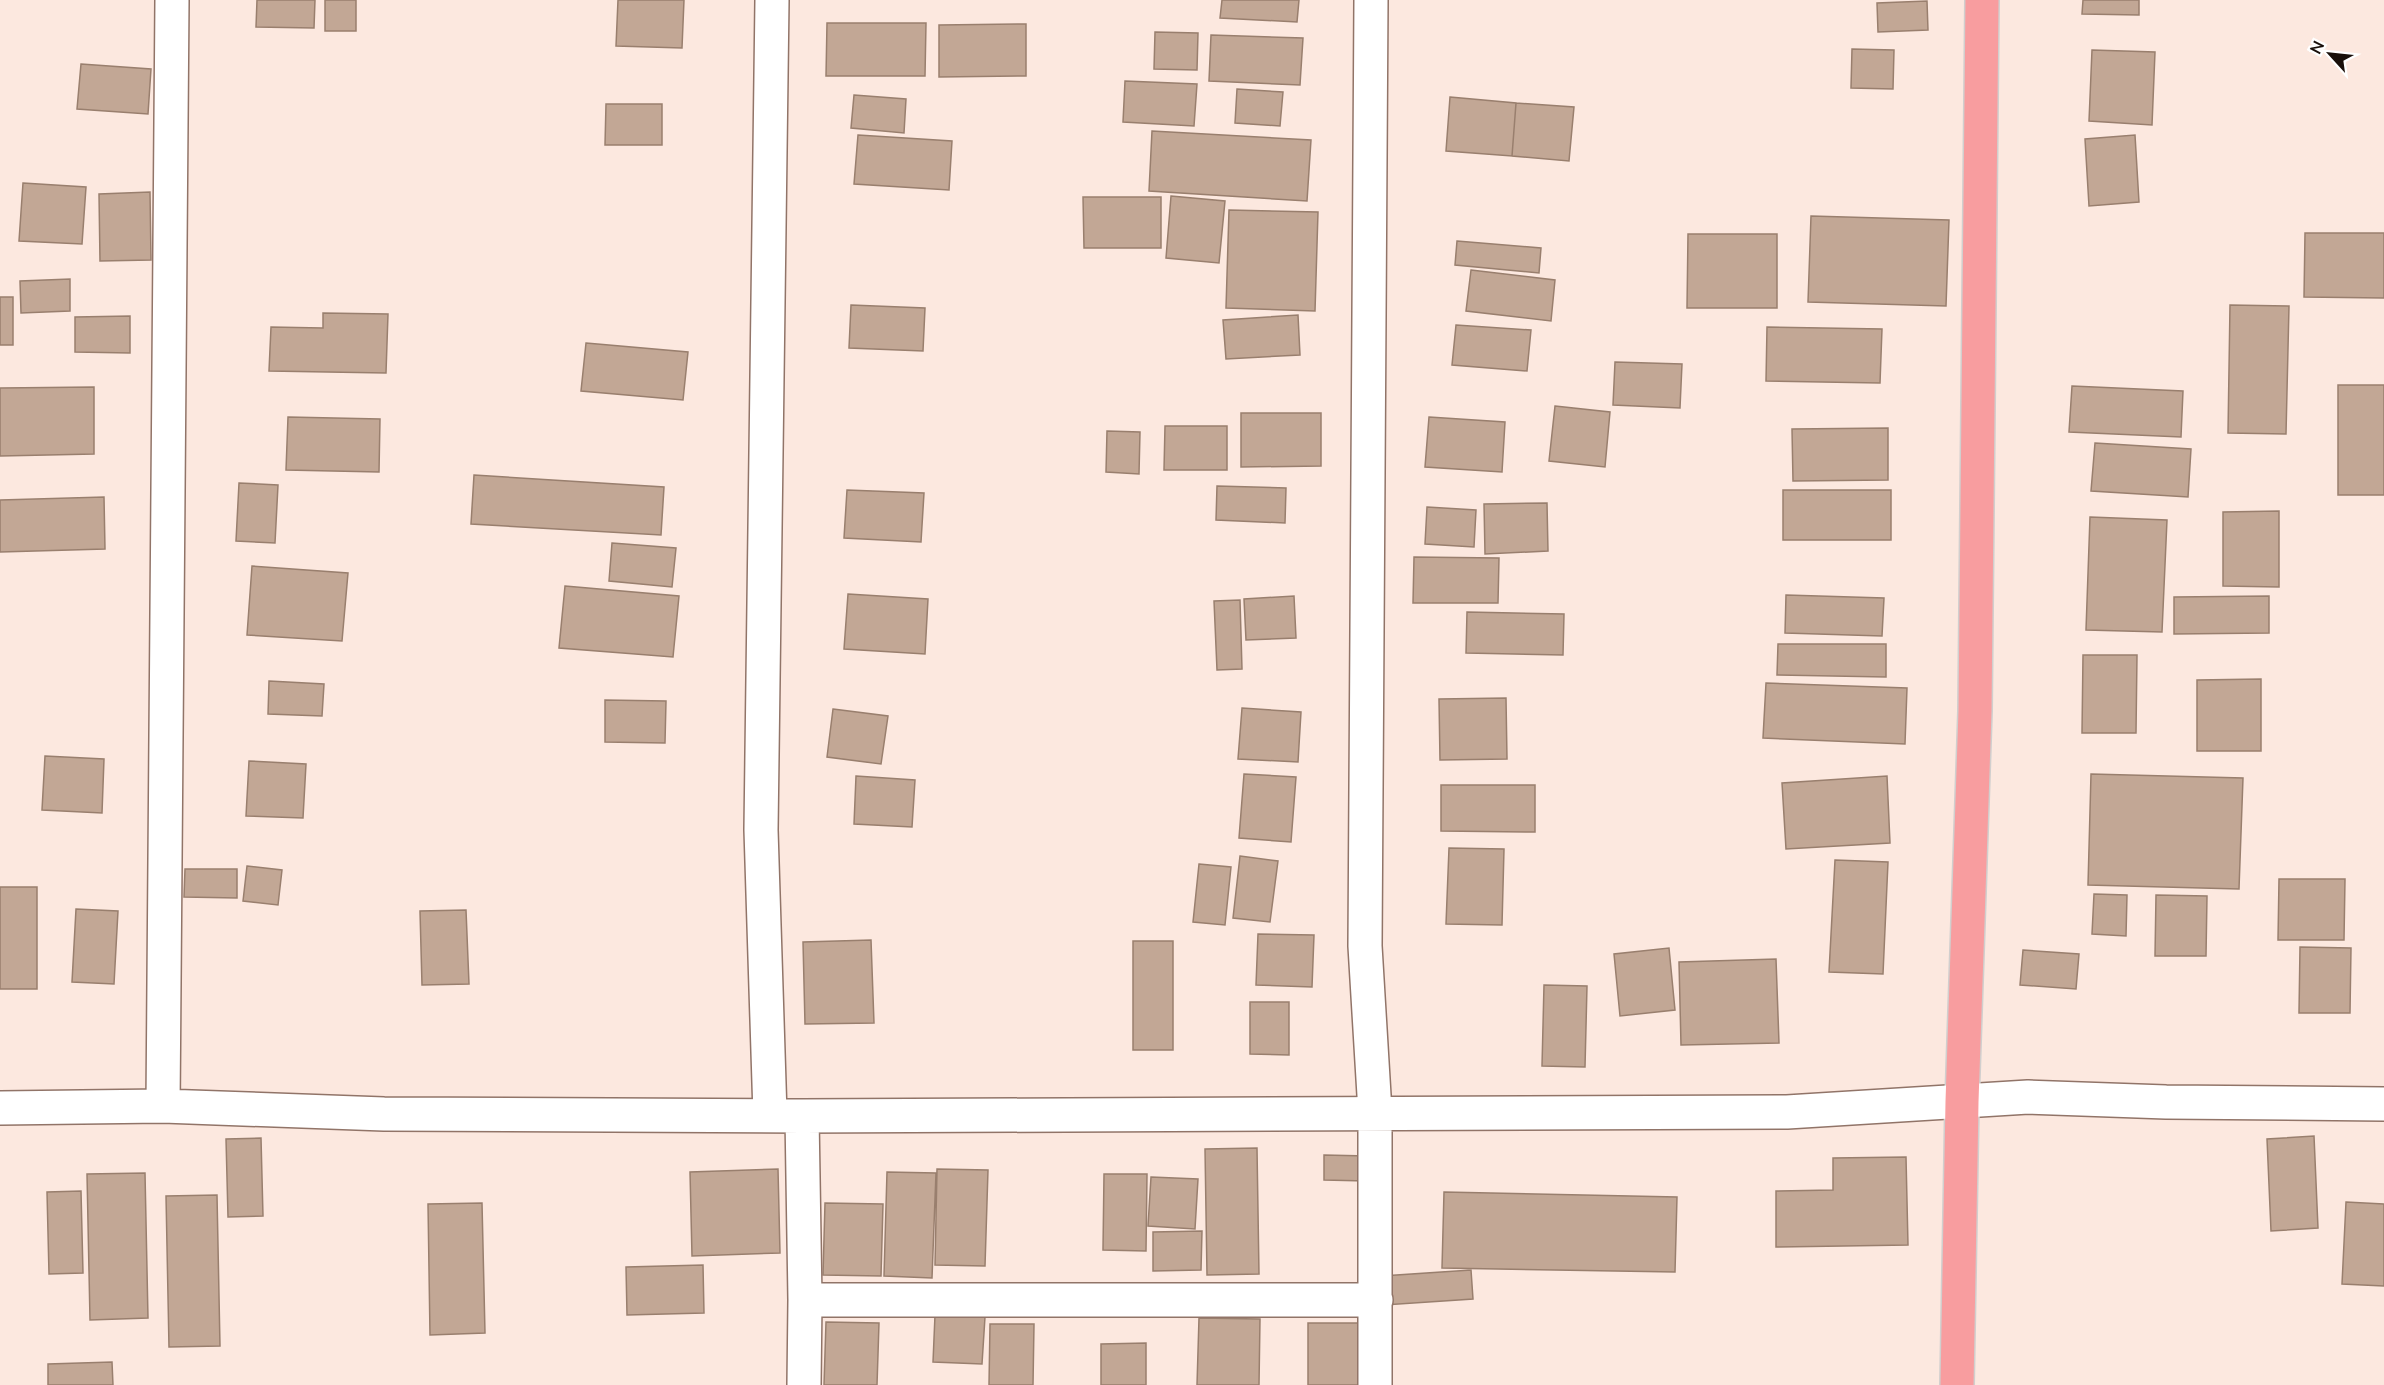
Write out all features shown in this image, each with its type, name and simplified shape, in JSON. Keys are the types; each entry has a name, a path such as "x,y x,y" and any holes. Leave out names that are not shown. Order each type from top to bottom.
{"highway":[{"path":"1957,1385 1962,1102 1975,699 1982,0"}],"street":[{"path":"162,1106 172,0"},
{"path":"770,1115 760,830 771,0"},
{"path":"1371,0 1365,946 1375,1112 1375,1385"},
{"path":"0,1108 162,1106 384,1114 802,1116 1788,1112 2028,1097 2166,1102 2384,1104"},
{"path":"802,1116 804,1385"},
{"path":"805,1300 1376,1300"}],"building":[{"path":"257,0 315,0 314,28 256,27"},
{"path":"325,0 356,0 356,31 325,31"},
{"path":"618,0 684,0 682,48 616,46"},
{"path":"1222,0 1299,0 1297,22 1220,18"},
{"path":"2083,0 2139,0 2139,15 2082,14"},
{"path":"1927,1 1928,30 1878,32 1877,3"},
{"path":"827,23 926,23 925,76 826,76"},
{"path":"1026,24 1026,76 939,77 939,25"},
{"path":"1155,32 1198,33 1197,70 1154,69"},
{"path":"1211,35 1303,38 1300,85 1209,81"},
{"path":"1852,49 1894,50 1893,89 1851,88"},
{"path":"2092,50 2155,52 2152,125 2089,121"},
{"path":"81,64 151,69 148,114 77,109"},
{"path":"1125,81 1197,84 1194,126 1123,122"},
{"path":"1237,89 1283,92 1280,126 1235,123"},
{"path":"854,95 906,99 904,133 851,128"},
{"path":"1450,97 1516,103 1512,156 1446,151"},
{"path":"1516,103 1574,107 1569,161 1512,156"},
{"path":"606,104 662,104 662,145 605,145"},
{"path":"1152,131 1311,140 1307,201 1149,191"},
{"path":"858,135 952,141 949,190 854,184"},
{"path":"2135,135 2139,202 2089,206 2085,139"},
{"path":"23,183 86,187 82,244 19,241"},
{"path":"150,192 151,260 100,261 99,194"},
{"path":"1171,196 1225,201 1219,263 1166,258"},
{"path":"1083,197 1161,197 1161,248 1084,248"},
{"path":"1229,210 1318,212 1315,311 1226,308"},
{"path":"1811,216 1949,220 1946,306 1808,302"},
{"path":"2305,233 2384,233 2384,298 2304,297"},
{"path":"1688,234 1777,234 1777,308 1687,308"},
{"path":"1457,241 1541,248 1539,273 1455,265"},
{"path":"1471,270 1555,280 1551,321 1466,311"},
{"path":"70,279 70,311 21,313 20,281"},
{"path":"0,297 13,297 13,345 0,345"},
{"path":"851,305 925,308 923,351 849,348"},
{"path":"2230,305 2289,306 2286,434 2228,433"},
{"path":"323,313 388,314 386,373 269,371 271,327 323,328"},
{"path":"1298,315 1300,355 1226,359 1223,320"},
{"path":"130,316 130,353 75,352 75,317"},
{"path":"1456,325 1531,330 1527,371 1452,365"},
{"path":"1767,327 1882,329 1880,383 1766,381"},
{"path":"586,343 688,352 683,400 581,391"},
{"path":"1615,362 1682,364 1680,408 1613,405"},
{"path":"2338,385 2384,385 2384,495 2338,495"},
{"path":"2072,386 2183,391 2181,437 2069,432"},
{"path":"94,387 94,454 0,456 0,388"},
{"path":"1555,406 1610,412 1605,467 1549,461"},
{"path":"1241,413 1321,413 1321,466 1241,467"},
{"path":"288,417 380,419 379,472 286,470"},
{"path":"1429,417 1505,422 1502,472 1425,467"},
{"path":"1165,426 1227,426 1227,470 1164,470"},
{"path":"1888,428 1888,480 1793,481 1792,429"},
{"path":"1107,431 1140,432 1139,474 1106,472"},
{"path":"2095,443 2191,449 2188,497 2091,491"},
{"path":"474,475 664,487 661,535 471,524"},
{"path":"239,483 278,485 275,543 236,541"},
{"path":"1217,486 1286,488 1285,523 1216,520"},
{"path":"847,490 924,493 921,542 844,538"},
{"path":"1783,490 1891,490 1891,540 1783,540"},
{"path":"104,497 105,549 0,552 0,500"},
{"path":"1547,503 1548,551 1485,554 1484,504"},
{"path":"1427,507 1476,510 1474,547 1425,544"},
{"path":"2279,511 2279,587 2223,586 2223,512"},
{"path":"2090,517 2167,520 2162,632 2086,630"},
{"path":"612,543 676,548 672,587 609,581"},
{"path":"1414,557 1499,558 1498,603 1413,603"},
{"path":"252,566 348,573 342,641 247,635"},
{"path":"565,586 679,596 673,657 559,648"},
{"path":"848,594 928,599 925,654 844,649"},
{"path":"1786,595 1884,598 1882,636 1785,633"},
{"path":"1294,596 1296,638 1246,640 1244,599"},
{"path":"2269,596 2269,633 2174,634 2174,597"},
{"path":"1240,600 1242,669 1217,670 1214,601"},
{"path":"1467,612 1564,614 1563,655 1466,653"},
{"path":"1778,644 1886,644 1886,677 1777,675"},
{"path":"2083,655 2137,655 2136,733 2082,733"},
{"path":"2261,679 2261,751 2197,751 2197,680"},
{"path":"269,681 324,684 322,716 268,714"},
{"path":"1766,683 1907,688 1905,744 1763,738"},
{"path":"1506,698 1507,759 1440,760 1439,699"},
{"path":"605,700 666,701 665,743 605,742"},
{"path":"1242,708 1301,712 1298,762 1238,759"},
{"path":"833,709 888,716 881,764 827,757"},
{"path":"45,756 104,759 102,813 42,810"},
{"path":"249,761 306,764 303,818 246,816"},
{"path":"1244,774 1296,777 1291,842 1239,838"},
{"path":"2091,774 2243,778 2239,889 2088,885"},
{"path":"856,776 915,780 912,827 854,824"},
{"path":"1887,776 1890,843 1786,849 1782,783"},
{"path":"1441,785 1535,785 1535,832 1441,831"},
{"path":"1449,848 1504,849 1502,925 1446,924"},
{"path":"1240,856 1278,861 1270,922 1233,918"},
{"path":"1835,860 1888,862 1883,974 1829,972"},
{"path":"1199,864 1231,867 1225,925 1193,922"},
{"path":"247,866 282,870 278,905 243,901"},
{"path":"185,869 237,869 237,898 184,897"},
{"path":"2279,879 2345,879 2344,940 2278,940"},
{"path":"0,887 37,887 37,989 0,989"},
{"path":"2094,894 2127,895 2126,936 2092,934"},
{"path":"2156,895 2207,896 2206,956 2155,956"},
{"path":"76,909 118,911 114,984 72,982"},
{"path":"466,910 469,984 422,985 420,911"},
{"path":"1258,934 1314,935 1312,987 1256,985"},
{"path":"871,940 874,1023 805,1024 803,942"},
{"path":"1133,941 1173,941 1173,1050 1133,1050"},
{"path":"2300,947 2351,948 2350,1013 2299,1013"},
{"path":"1669,948 1675,1010 1620,1016 1614,954"},
{"path":"2023,950 2079,954 2076,989 2020,985"},
{"path":"1776,959 1779,1043 1681,1045 1679,962"},
{"path":"1544,985 1587,986 1585,1067 1542,1066"},
{"path":"1250,1002 1289,1002 1289,1055 1250,1054"},
{"path":"2314,1136 2318,1228 2271,1231 2267,1139"},
{"path":"261,1138 263,1216 228,1217 226,1139"},
{"path":"1257,1148 1259,1274 1207,1275 1205,1149"},
{"path":"1324,1155 1367,1156 1366,1181 1324,1180"},
{"path":"1906,1157 1908,1245 1776,1247 1776,1191 1833,1190 1833,1158"},
{"path":"778,1169 780,1253 692,1256 690,1172"},
{"path":"937,1169 988,1170 985,1266 935,1265"},
{"path":"887,1172 936,1173 932,1278 884,1276"},
{"path":"145,1173 148,1318 90,1320 87,1174"},
{"path":"1104,1174 1147,1174 1146,1251 1103,1250"},
{"path":"1151,1177 1198,1179 1195,1229 1148,1226"},
{"path":"81,1191 83,1273 49,1274 47,1192"},
{"path":"1444,1192 1677,1197 1675,1272 1442,1268"},
{"path":"217,1195 220,1346 169,1347 166,1196"},
{"path":"2346,1202 2384,1204 2384,1286 2342,1284"},
{"path":"482,1203 485,1333 430,1335 428,1204"},
{"path":"825,1203 883,1204 881,1276 823,1275"},
{"path":"1202,1231 1201,1270 1153,1271 1153,1232"},
{"path":"703,1265 704,1313 627,1315 626,1267"},
{"path":"1471,1270 1473,1299 1384,1305 1382,1276"},
{"path":"935,1315 985,1317 982,1364 933,1362"},
{"path":"1199,1318 1260,1319 1259,1385 1197,1385"},
{"path":"826,1322 879,1323 877,1385 824,1385"},
{"path":"1308,1323 1361,1323 1362,1385 1308,1385"},
{"path":"990,1324 1034,1324 1033,1385 989,1385"},
{"path":"1146,1343 1146,1385 1101,1385 1101,1344"},
{"path":"112,1362 113,1385 48,1385 48,1364"}]}
